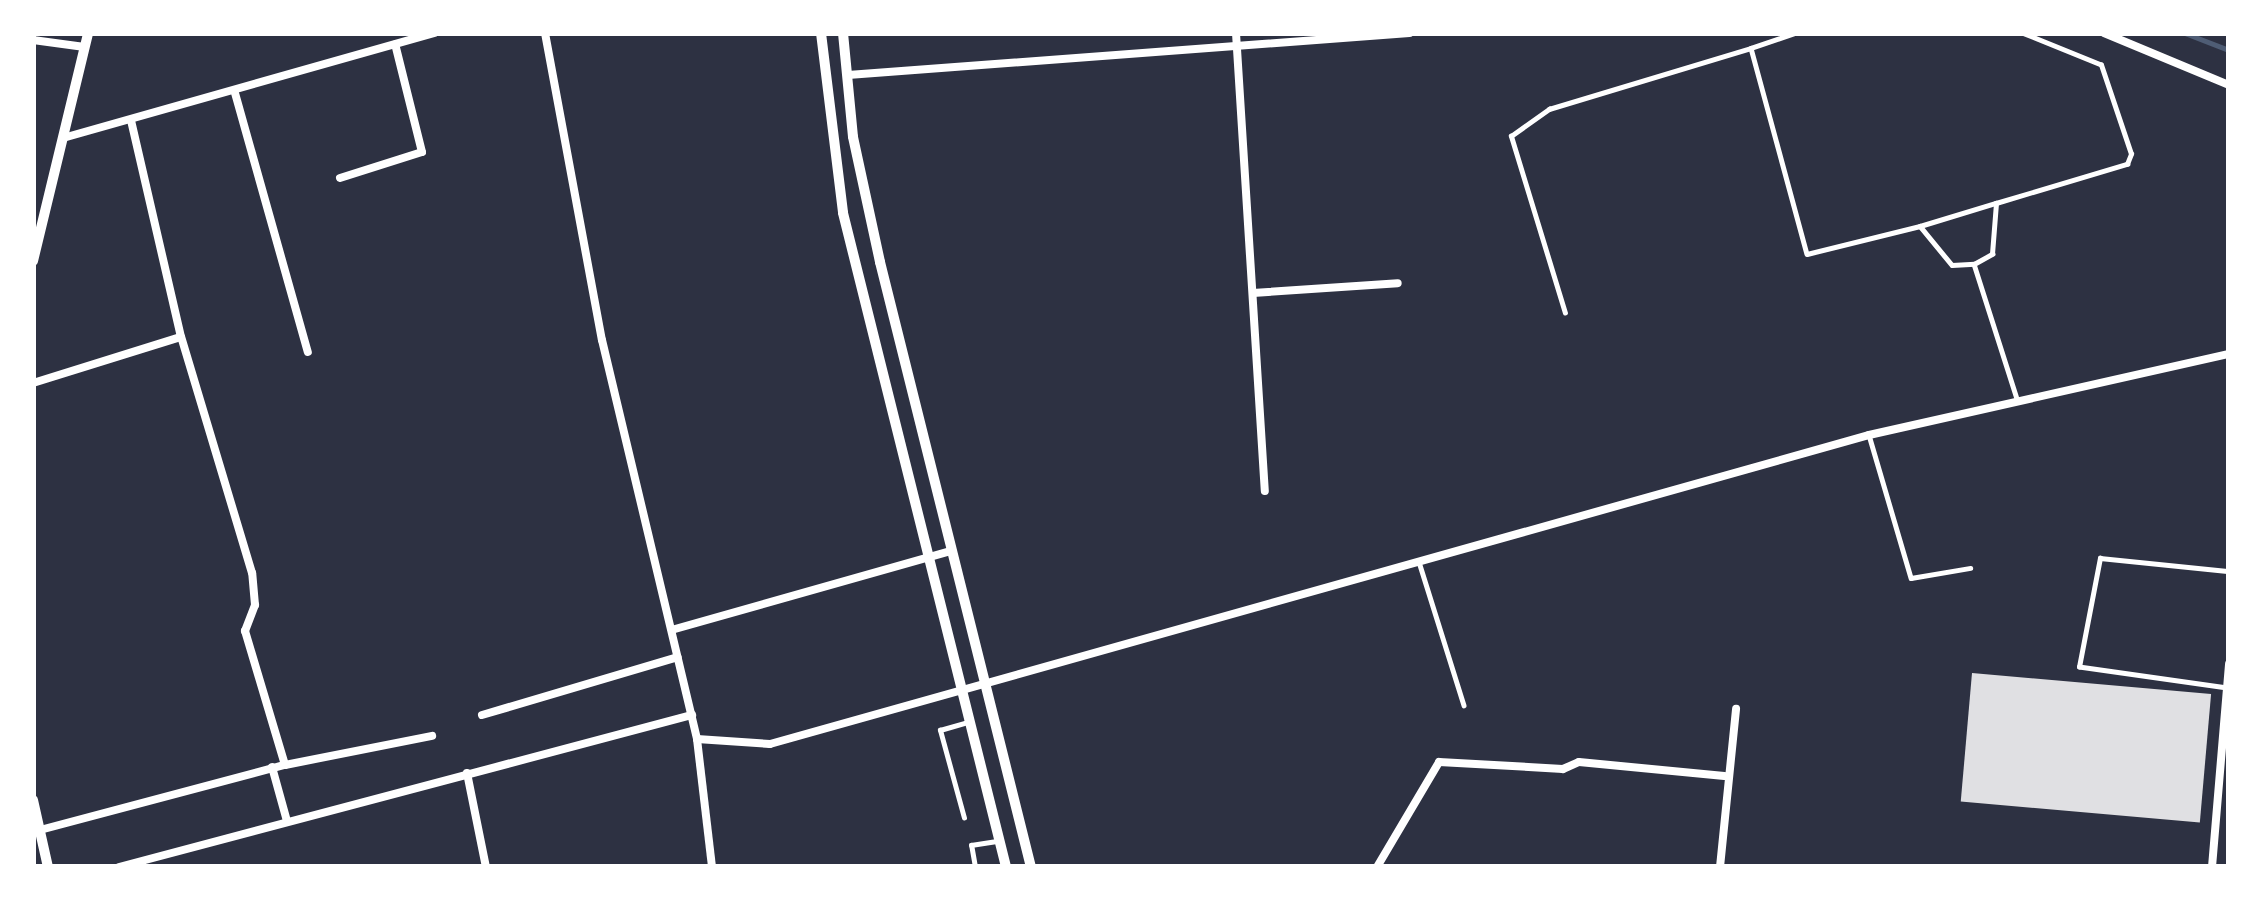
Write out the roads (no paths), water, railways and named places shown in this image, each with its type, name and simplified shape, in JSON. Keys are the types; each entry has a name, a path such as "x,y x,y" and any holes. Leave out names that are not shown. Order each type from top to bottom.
{"main road":[{"path":"33,261 38,211 88,33"},
{"path":"821,33 843,213 966,690 1006,867"},
{"path":"843,33 846,76 876,241 1030,867"},
{"path":"33,800 48,867"}],"street":[{"path":"62,138 435,33"},
{"path":"545,33 602,340 675,629 697,739 712,867"},
{"path":"1236,33 1265,491"},
{"path":"2104,33 2229,85"},
{"path":"846,76 1408,34"},
{"path":"33,40 85,47"},
{"path":"340,178 422,152 395,44"},
{"path":"235,92 308,352"},
{"path":"131,121 181,338 252,573 255,605 244,631 285,765"},
{"path":"1252,293 1398,283"},
{"path":"33,383 181,338"},
{"path":"697,739 770,745 1420,566 1868,435 2229,354"},
{"path":"675,629 951,551"},
{"path":"482,715 678,657"},
{"path":"2212,867 2229,664"},
{"path":"1720,867 1724,776 1736,709"},
{"path":"119,867 692,716"},
{"path":"40,830 272,767 432,736"},
{"path":"1377,867 1438,762 1563,769 1579,762 1724,776"},
{"path":"272,767 287,821"},
{"path":"467,773 486,867"}],"lane":[{"path":"1565,314 1511,136 1549,109 1795,33"},
{"path":"1750,48 1807,254 1920,226 2127,164 2131,154 2101,65 2022,33"},
{"path":"1920,226 1952,265 1974,264 1992,254 1996,202"},
{"path":"1974,264 2018,399"},
{"path":"1868,435 1911,578 1970,568"},
{"path":"2228,688 2079,667 2100,558 2229,571"},
{"path":"1420,566 1464,705"},
{"path":"964,818 940,730 973,721"},
{"path":"975,867 971,845 1000,840"}],"waterway":[{"path":"2185,33 2229,50"}]}
